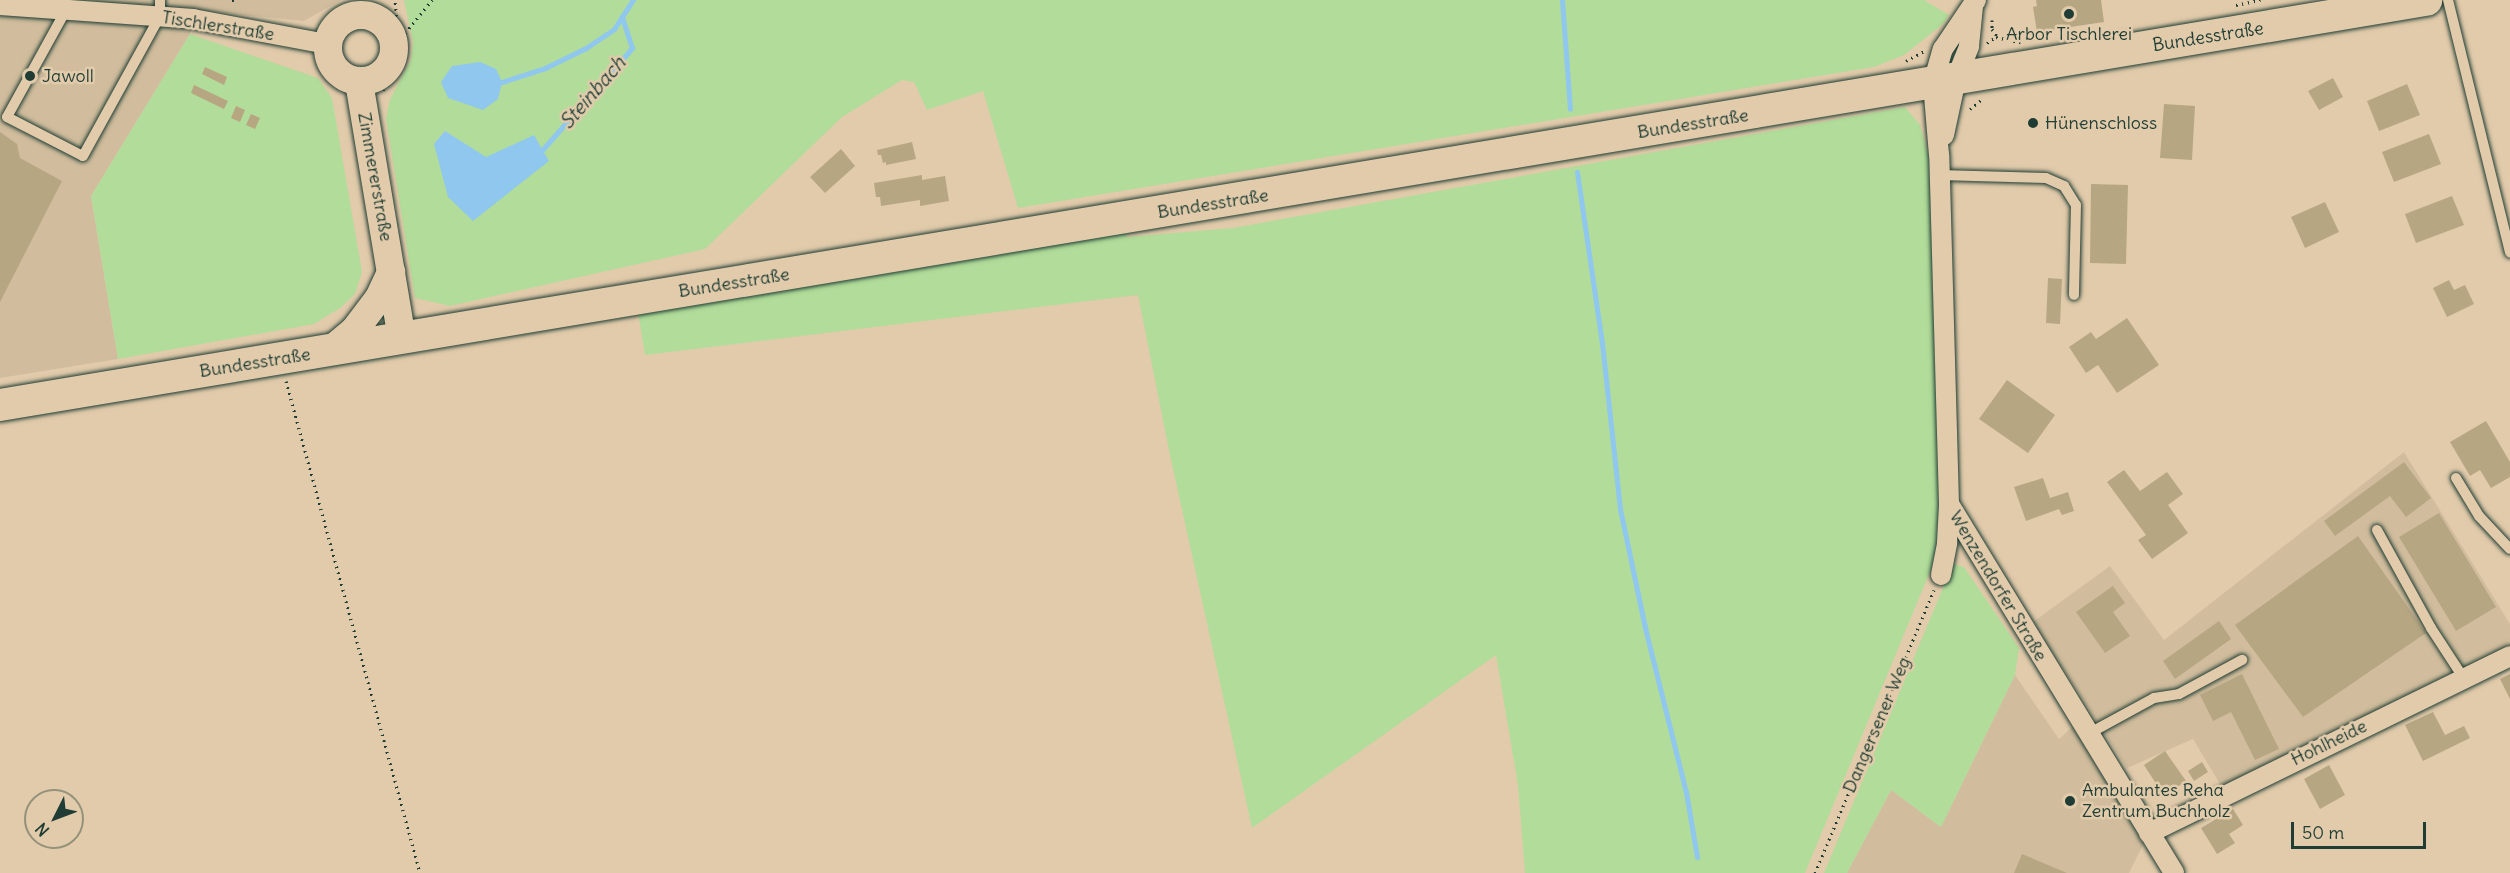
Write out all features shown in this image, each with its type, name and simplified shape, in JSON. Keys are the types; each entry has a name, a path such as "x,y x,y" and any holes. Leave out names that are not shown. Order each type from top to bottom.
{"main road":[{"name":"Bundesstraße","path":"0,405 2426,0"}],"street":[{"path":"1945,81 1943,49 1974,3"},
{"name":"Tischlerstraße","path":"0,5 66,10 160,8 194,19 327,44"},
{"path":"370,8 388,28 393,40 394,52 390,64 383,74 372,80 359,82 346,79 335,70 328,57 327,44 332,31 342,21 370,8"},
{"name":"Wenzendorfer Straße","path":"1945,81 1939,165 1949,504 2174,873"},
{"name":"Zimmererstraße","path":"359,82 402,338"},
{"path":"331,350 359,325 379,298 391,272"},
{"path":"1938,581 1947,543 1949,504"},
{"name":"Hohlheide","path":"2149,832 2510,656"}],"lane":[{"path":"2448,0 2510,252"},
{"path":"66,10 7,117 82,156 160,8"},
{"path":"1939,165 2046,178 2064,186 2076,205 2074,295"},
{"path":"2456,478 2479,516 2510,549"},
{"path":"2377,530 2431,628 2463,677"},
{"path":"2088,734 2154,698 2179,694 2242,660"}],"path":[{"path":"395,0 398,22 405,33 432,0"},
{"path":"1992,11 1992,29 1998,38"},
{"path":"1966,112 1985,98"},
{"path":"280,359 420,873"},
{"name":"Dangersener Weg","path":"1815,873 1938,581"}],"shaded area":[{"path":"0,0 341,0 304,21 195,10 190,34 91,196 118,359 0,378"},
{"path":"2404,452 2510,624 2510,647 2223,789 2193,739 2127,768 2033,622 2110,566 2164,640"},
{"path":"2015,675 2059,739 2080,720 2149,833 2129,873 1847,873 1891,790 1941,827"}],"green space":[{"path":"404,0 1924,0 1949,15 1943,24 1904,55 1874,67 1018,208 983,91 927,110 914,82 902,80 842,117 705,249 450,306 415,298 386,118 390,99 411,60 413,42","holes":["445,131 486,158 434,144"]},
{"path":"190,34 318,78 332,98 362,272 355,294 340,308 314,324 118,359 91,196"},
{"path":"1905,107 1920,125 1929,157 1940,479 1939,550 1805,873 1525,873 1518,785 1496,655 1252,828 1170,455 1138,295 645,355 636,300 1123,219 1127,237 1233,228"},
{"path":"1953,564 1964,567 2019,648 2015,675 1941,827 1891,790 1847,873 1824,873"}],"water":[{"path":"480,62 496,69 502,82 498,99 483,110 448,98 441,82 452,66"},
{"path":"445,131 486,157 534,135 549,161 473,221 448,197 434,144"}],"building":[{"name":"Arbor Tischlerei","path":"2036,0 2101,0 2104,22 2037,32 2033,7 2037,6"},
{"path":"205,67 227,77 224,85 202,74"},
{"path":"2333,78 2343,97 2319,110 2308,91"},
{"path":"2407,84 2420,115 2379,131 2367,101"},
{"path":"194,85 228,101 224,109 191,93"},
{"path":"2164,104 2195,106 2192,160 2160,158"},
{"path":"236,106 245,110 240,122 231,118"},
{"path":"251,114 260,118 255,129 246,125"},
{"path":"0,132 17,144 20,158 62,181 0,302"},
{"path":"2429,134 2441,164 2394,182 2382,152"},
{"path":"912,142 916,159 886,165 881,155 878,155 877,150"},
{"path":"841,149 855,166 825,193 810,177"},
{"path":"922,175 922,180 945,176 949,201 920,206 920,200 881,206 880,197 876,197 874,183"},
{"path":"2091,184 2128,185 2126,264 2090,263"},
{"path":"2452,196 2464,225 2416,243 2405,214"},
{"path":"2325,202 2339,232 2305,248 2291,217"},
{"path":"2048,278 2062,279 2060,324 2046,323"},
{"path":"2449,280 2454,290 2465,285 2474,304 2447,317 2433,288"},
{"path":"2127,318 2159,365 2117,393 2098,365 2086,373 2069,347 2091,332 2096,339"},
{"path":"2007,380 2055,415 2028,453 1979,419"},
{"path":"2486,421 2510,462 2510,477 2491,488 2480,470 2470,476 2450,442"},
{"path":"2404,462 2431,498 2406,517 2390,496 2335,536 2324,521"},
{"path":"2124,470 2140,491 2167,472 2183,494 2168,505 2188,533 2152,559 2138,540 2146,535 2107,482"},
{"path":"2043,478 2050,498 2068,492 2074,511 2062,515 2059,509 2026,521 2014,487"},
{"path":"2439,513 2496,607 2456,631 2399,537"},
{"path":"2358,536 2426,633 2303,717 2235,625"},
{"path":"2113,586 2125,603 2113,612 2130,636 2105,653 2076,612"},
{"path":"2219,621 2231,639 2175,679 2163,661"},
{"path":"2242,674 2279,749 2255,760 2231,712 2213,721 2200,695"},
{"path":"2510,674 2510,699 2500,679"},
{"path":"2433,712 2445,735 2464,726 2470,738 2423,761 2405,725"},
{"path":"2165,751 2186,781 2164,796 2144,765"},
{"path":"2202,762 2208,772 2194,781 2188,771"},
{"path":"2329,765 2345,795 2320,809 2304,779"},
{"path":"2233,809 2243,825 2229,834 2235,843 2217,854 2201,828"},
{"path":"2022,854 2067,873 2014,873"}],"waterway":[{"path":"502,82 545,68 586,48 614,29 633,0"},
{"path":"1562,0 1570,109"},
{"name":"Steinbach","path":"543,149 632,48 622,17"},
{"path":"1577,172 1602,343 1620,509 1645,628 1686,792 1697,857"}],"place":[{"name":"Arbor Tischlerei","path":"2069,14"},
{"name":"Jawoll","path":"30,76"},
{"name":"Hünenschloss","path":"2033,123"},
{"name":"Ambulantes Reha Zentrum Buchholz","path":"2070,801"}]}
